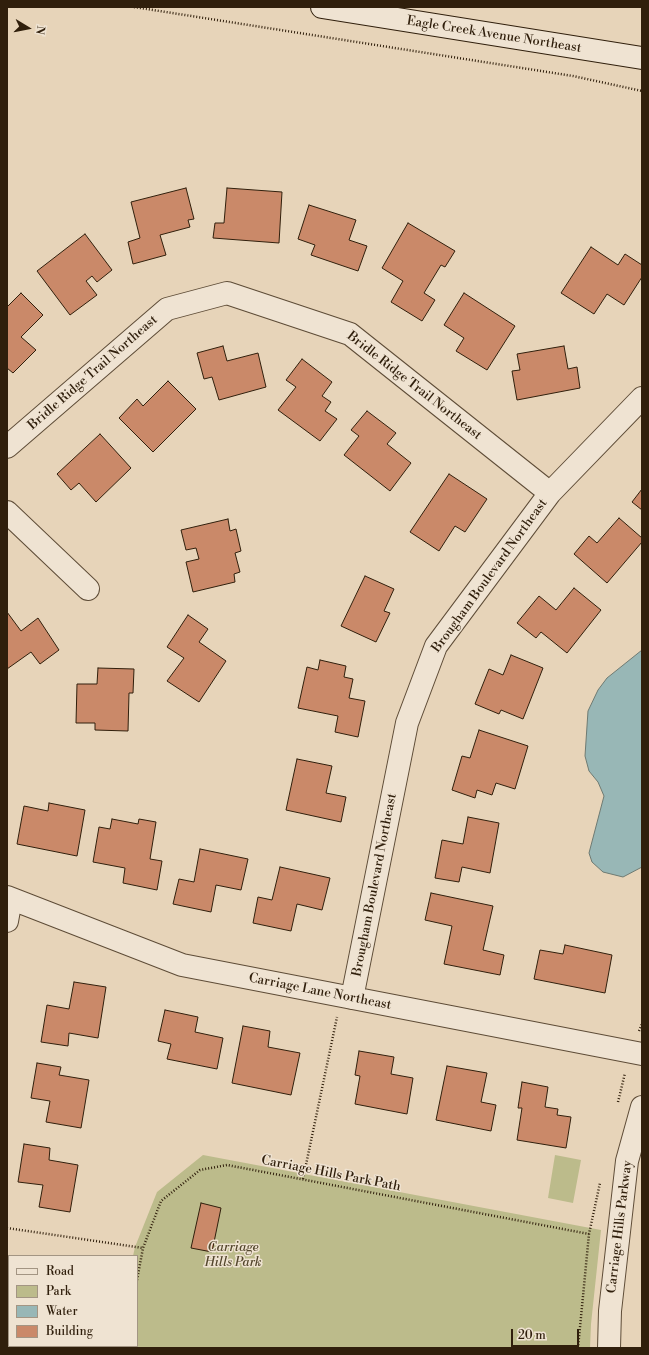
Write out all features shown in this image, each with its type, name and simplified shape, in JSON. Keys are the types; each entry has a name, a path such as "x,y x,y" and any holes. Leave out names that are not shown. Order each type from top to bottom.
{"street":[{"name":"Eagle Creek Avenue Northeast","path":"322,7 642,58"},
{"name":"Bridle Ridge Trail Northeast","path":"7,447 167,309 227,293 350,334 550,493"},
{"name":"Brougham Boulevard Northeast","path":"352,998 407,723 436,646 550,493 642,398"},
{"path":"7,512 88,589"},
{"name":"Carriage Lane Northeast","path":"9,898 182,965 642,1054"},
{"path":"7,921 9,898"},
{"name":"Carriage Hills Parkway","path":"609,1348 610,1311 627,1162 642,1107"}],"path":[{"path":"134,7 573,76 642,91"},
{"path":"303,1179 337,1016"},
{"name":"Carriage Hills Park Path","path":"138,1275 143,1248 161,1201 200,1170 227,1165 588,1234"},
{"path":"7,1228 143,1248"}],"green space":[{"name":"Carriage Hills Park","path":"203,1155 601,1230 591,1324 590,1348 116,1348 138,1347 138,1255 133,1255 157,1192"},
{"path":"555,1155 581,1160 573,1203 548,1198"}],"water":[{"path":"642,650 642,867 623,877 603,872 592,862 589,853 604,796 598,782 589,771 585,756 588,711 598,690 607,678"}],"building":[{"path":"186,188 194,219 188,220 190,227 160,235 166,255 133,264 128,242 140,238 131,202"},
{"path":"227,188 282,192 279,243 213,238 215,223 224,223"},
{"path":"309,205 356,220 349,240 367,246 358,271 311,255 315,245 298,239"},
{"path":"408,223 455,251 445,267 441,265 424,293 435,300 422,321 391,302 403,281 382,268"},
{"path":"85,234 112,270 97,282 92,276 86,281 97,295 70,315 37,271"},
{"path":"591,247 618,265 625,254 642,265 642,277 624,305 607,294 594,314 561,293"},
{"path":"21,293 43,315 21,337 36,350 13,373 7,368 7,307"},
{"path":"464,293 515,326 487,370 456,351 464,338 444,325"},
{"path":"223,346 227,361 258,353 266,387 219,400 212,377 204,379 197,353"},
{"path":"564,346 568,369 577,367 580,388 517,400 512,371 520,370 517,354"},
{"path":"302,359 332,382 322,396 331,402 325,411 337,419 320,441 278,410 296,387 286,380"},
{"path":"168,381 196,409 153,452 119,418 137,399 143,406"},
{"path":"367,411 396,433 387,444 411,463 390,491 344,455 359,436 351,430"},
{"path":"100,434 131,468 96,502 79,483 71,490 57,474"},
{"path":"449,474 487,499 465,532 455,526 439,551 410,532"},
{"path":"642,489 642,510 632,502"},
{"path":"619,518 642,538 642,542 607,583 574,554 589,536 597,543"},
{"path":"228,519 230,531 236,529 241,551 235,553 240,572 234,574 235,582 193,592 186,562 199,559 196,548 186,550 181,530"},
{"path":"365,576 394,589 384,611 390,613 376,642 341,626"},
{"path":"574,588 601,610 567,653 541,632 536,638 517,623 539,596 556,610"},
{"path":"7,612 21,631 38,618 59,650 40,664 31,652 7,669"},
{"path":"188,615 208,629 199,642 226,661 199,702 167,681 184,658 167,647"},
{"path":"511,655 543,668 523,719 501,710 499,714 475,704 489,669 503,675"},
{"path":"320,660 346,666 344,677 353,679 349,698 365,701 358,737 335,732 338,716 298,708 307,667 318,670"},
{"path":"98,668 134,669 133,693 129,693 128,731 95,730 95,723 76,723 77,684 97,684"},
{"path":"479,730 528,746 515,789 496,783 492,795 477,790 475,798 452,790 462,756 470,758"},
{"path":"297,759 332,766 326,793 346,797 341,822 286,810"},
{"path":"49,803 85,810 77,856 17,844 24,806 48,811"},
{"path":"468,817 499,823 490,873 462,867 459,882 435,878 442,840 463,844"},
{"path":"112,819 138,824 139,819 156,822 150,859 162,861 157,890 123,883 125,868 93,862 99,827 110,829"},
{"path":"200,849 248,859 241,890 216,885 211,912 173,904 179,879 194,882"},
{"path":"280,867 330,878 322,910 297,904 291,931 253,923 258,897 272,900"},
{"path":"431,893 493,906 483,950 504,955 500,975 444,964 452,926 425,920"},
{"path":"565,945 612,955 605,993 534,979 540,950 563,954"},
{"path":"74,982 106,987 98,1038 69,1033 68,1046 41,1042 47,1005 69,1009"},
{"path":"165,1010 198,1017 195,1032 223,1038 217,1069 167,1059 171,1044 158,1041"},
{"path":"243,1026 270,1031 268,1047 300,1053 291,1095 232,1083"},
{"path":"359,1051 394,1057 391,1074 413,1078 407,1114 355,1104 360,1076 355,1075"},
{"path":"37,1063 61,1067 59,1075 89,1080 81,1128 46,1122 50,1101 31,1098"},
{"path":"447,1066 487,1073 481,1102 496,1105 491,1131 436,1120"},
{"path":"522,1082 548,1087 545,1107 558,1109 557,1115 571,1117 566,1148 517,1140 522,1108 518,1108"},
{"path":"24,1144 50,1148 49,1160 78,1165 70,1212 39,1207 43,1185 18,1182"},
{"path":"201,1203 221,1208 212,1252 191,1248"},
{"path":"7,1284 8,1320 7,1319"},
{"path":"7,1337 8,1347 24,1347 24,1348 7,1348"}]}
